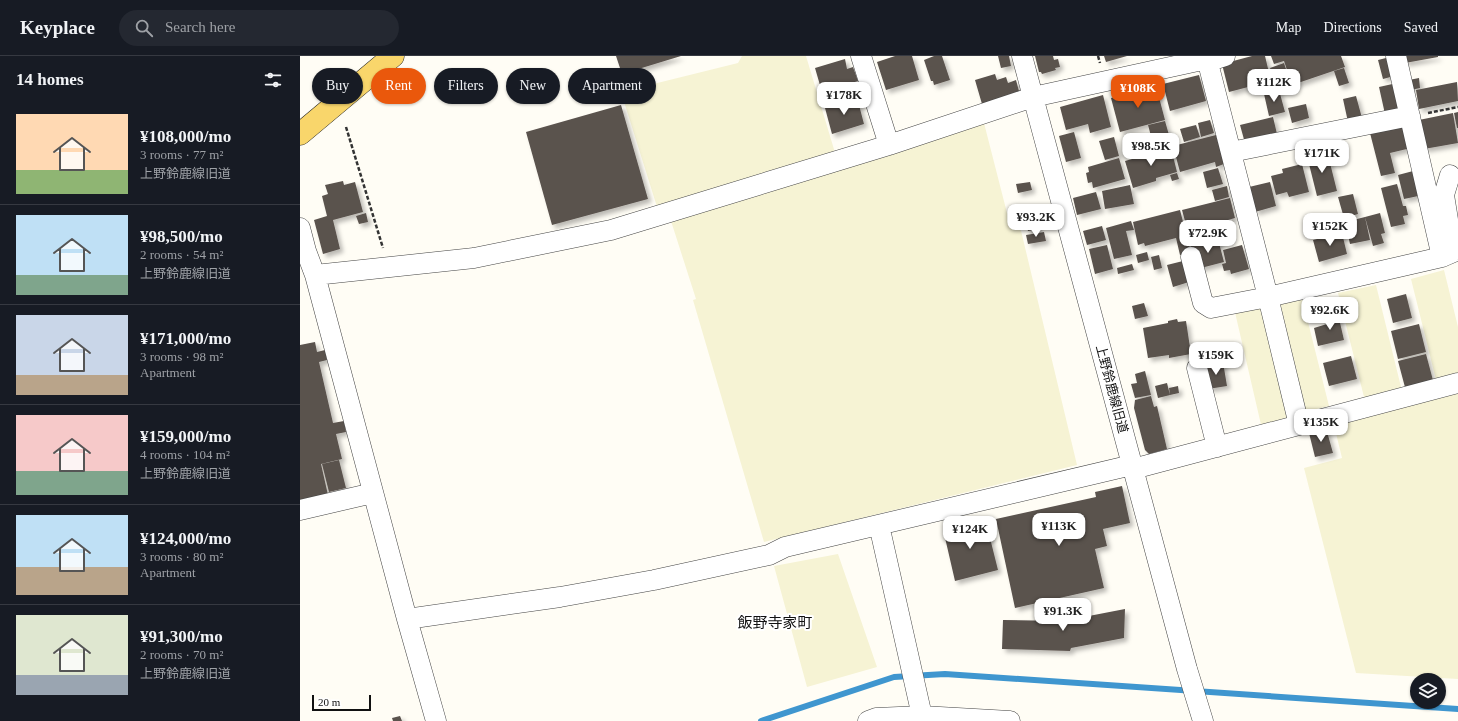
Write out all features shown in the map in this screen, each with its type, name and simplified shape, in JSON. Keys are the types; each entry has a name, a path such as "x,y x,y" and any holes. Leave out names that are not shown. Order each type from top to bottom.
{"main road":[{"path":"300,134 393,56"}],"street":[{"path":"861,56 889,145"},
{"name":"上野鈴鹿線旧道","path":"1022,56 1187,669 1202,719"},
{"path":"1396,56 1410,116 1451,252"},
{"path":"315,275 474,258 611,230 889,145 1033,97 1213,57 1231,152 1299,425"},
{"path":"1231,152 1410,116"},
{"path":"1450,175 1444,194 1451,252"},
{"path":"300,228 306,251 315,275 407,619 436,721"},
{"path":"1191,257 1203,303 1211,308 1268,297 1451,252"},
{"path":"1197,368 1217,448"},
{"path":"407,619 560,597 654,580 769,555 785,547 879,524 1217,448 1458,384"},
{"path":"300,510 373,493"},
{"path":"879,524 922,716"},
{"path":"868,721 876,718 922,716 1010,721"}],"path":[{"path":"1410,116 1458,107"},
{"path":"346,127 390,268"}],"shaded area":[{"path":"742,56 806,56 836,156 658,210 625,104 656,104 656,83 738,63"},
{"path":"984,123 1007,213 1018,218 1077,465 764,542 693,300 696,299 671,221"},
{"path":"1444,270 1458,327 1458,379 1437,384 1411,279"},
{"path":"1376,285 1402,391 1365,401 1338,293"},
{"path":"1302,298 1329,406 1304,412 1278,307 1280,302"},
{"path":"1265,307 1290,410 1286,421 1262,429 1234,308"},
{"path":"1458,391 1458,679 1446,678 1446,673 1410,673 1410,676 1356,673 1304,468 1342,458 1333,421"},
{"path":"838,554 877,667 807,687 774,566"}],"building":[{"path":"616,56 681,56 642,68 620,68"},
{"path":"895,56 912,56 919,80 886,90 877,62"},
{"path":"934,56 942,56 950,80 934,85 933,81 931,81 924,60"},
{"path":"998,56 1009,56 1011,66 1001,68"},
{"path":"1035,56 1053,56 1054,60 1058,59 1060,67 1055,68 1056,70 1042,74 1039,72"},
{"path":"1104,56 1127,56 1106,62"},
{"path":"1252,56 1265,56 1271,81 1229,92 1222,64"},
{"path":"1271,56 1341,56 1345,67 1292,85 1284,61 1274,64"},
{"path":"1403,56 1438,56 1438,57 1405,63"},
{"path":"1390,57 1394,76 1383,79 1378,60"},
{"path":"845,59 847,69 853,67 858,81 822,92 815,68"},
{"path":"1284,63 1291,84 1277,89 1270,68"},
{"path":"1344,68 1349,83 1339,86 1334,71"},
{"path":"995,74 997,80 1006,77 1008,83 1016,80 1020,95 982,104 975,80"},
{"path":"1199,75 1206,101 1170,111 1163,84"},
{"path":"1419,78 1420,88 1411,90 1409,80"},
{"path":"1457,82 1458,101 1419,109 1416,90"},
{"path":"1397,83 1403,109 1385,114 1379,87"},
{"path":"1156,86 1165,120 1120,132 1111,98"},
{"path":"1279,90 1285,112 1269,116 1264,94"},
{"path":"1103,95 1111,127 1090,133 1088,124 1066,130 1060,107"},
{"path":"1356,96 1362,118 1348,122 1343,99"},
{"path":"854,99 856,106 859,105 864,124 832,134 825,108"},
{"path":"1306,104 1309,118 1292,123 1288,108"},
{"path":"621,105 648,199 552,225 526,132"},
{"path":"1458,112 1458,128 1457,128 1454,113"},
{"path":"1453,113 1458,143 1424,149 1419,120"},
{"path":"1273,117 1277,134 1245,143 1240,125"},
{"path":"1210,120 1214,133 1201,137 1198,123"},
{"path":"1165,121 1171,142 1154,147 1148,125"},
{"path":"1405,124 1411,148 1390,153 1395,173 1381,176 1370,133"},
{"path":"1196,125 1200,137 1184,142 1180,129"},
{"path":"1074,132 1081,158 1066,162 1059,136"},
{"path":"1216,135 1224,164 1216,167 1215,162 1180,172 1173,146"},
{"path":"1114,137 1119,156 1105,160 1099,141"},
{"path":"1171,148 1177,172 1156,178 1156,181 1133,188 1125,161"},
{"path":"1323,152 1324,156 1328,155 1337,191 1317,196 1308,160 1310,160 1309,156"},
{"path":"1119,158 1125,179 1093,188 1092,182 1088,183 1086,173 1089,172 1088,167"},
{"path":"1302,164 1309,192 1289,197 1287,192 1276,195 1271,176 1283,173 1282,169"},
{"path":"1218,168 1223,184 1207,188 1203,172"},
{"path":"1417,170 1423,195 1404,199 1398,175"},
{"path":"1177,173 1179,179 1172,181 1170,175"},
{"path":"343,181 344,185 355,182 363,212 333,220 340,249 323,254 314,220 327,216 322,196 328,194 325,185"},
{"path":"1030,182 1032,190 1018,193 1016,184"},
{"path":"1270,182 1276,206 1255,212 1249,187"},
{"path":"1397,184 1403,206 1406,206 1408,215 1403,216 1405,224 1391,227 1381,188"},
{"path":"1130,185 1134,204 1105,209 1102,191"},
{"path":"1227,186 1229,197 1215,201 1212,190"},
{"path":"1096,192 1101,209 1077,215 1073,198"},
{"path":"1353,194 1358,214 1344,218 1338,197"},
{"path":"1230,198 1235,218 1228,220 1229,223 1217,226 1218,228 1189,236 1182,210"},
{"path":"1180,210 1191,253 1180,255 1176,238 1145,246 1144,243 1138,245 1133,222"},
{"path":"366,213 368,222 359,224 356,216"},
{"path":"1380,213 1385,233 1381,234 1384,243 1373,246 1365,217"},
{"path":"1365,217 1370,240 1350,244 1345,222"},
{"path":"1037,220 1039,229 1028,231 1026,222"},
{"path":"1131,221 1134,230 1126,231 1132,255 1114,259 1106,228"},
{"path":"1102,226 1106,240 1087,245 1083,231"},
{"path":"1044,232 1046,241 1028,244 1026,235"},
{"path":"1342,233 1347,254 1319,262 1313,240"},
{"path":"1218,239 1224,262 1197,269 1191,246"},
{"path":"1107,245 1113,269 1095,274 1089,249"},
{"path":"1242,245 1249,269 1231,274 1230,270 1224,271 1222,264 1226,263 1223,250"},
{"path":"1147,252 1149,260 1138,263 1136,255"},
{"path":"1159,255 1162,268 1154,270 1151,257"},
{"path":"1183,261 1189,282 1173,287 1167,265"},
{"path":"1132,264 1134,270 1118,274 1117,268"},
{"path":"1406,294 1412,318 1393,323 1387,299"},
{"path":"1144,303 1148,316 1135,319 1132,306"},
{"path":"1338,314 1344,340 1318,346 1314,328 1327,324 1325,317"},
{"path":"1177,319 1178,322 1186,321 1191,354 1169,358 1169,355 1148,358 1143,328 1168,323 1168,321"},
{"path":"1419,324 1426,352 1398,359 1391,331"},
{"path":"315,342 317,352 325,350 327,360 319,362 333,423 344,421 346,432 336,434 342,459 321,464 328,495 300,502 300,345"},
{"path":"1426,354 1434,384 1406,391 1398,361"},
{"path":"1351,356 1357,379 1329,386 1323,363"},
{"path":"1223,362 1227,386 1208,389 1204,365"},
{"path":"1145,371 1151,395 1135,398 1131,384 1137,383 1135,374"},
{"path":"1167,383 1170,395 1158,398 1155,386"},
{"path":"1178,386 1179,393 1170,395 1169,388"},
{"path":"1151,396 1154,407 1157,406 1167,449 1149,454 1145,450 1134,408 1135,400"},
{"path":"1326,428 1333,453 1315,457 1309,433"},
{"path":"339,460 346,488 329,492 322,464"},
{"path":"1122,486 1130,523 1103,529 1107,546 1095,549 1104,588 1015,608 996,519 1096,497 1095,492"},
{"path":"985,518 998,570 955,581 943,529"},
{"path":"1125,609 1124,638 1071,648 1070,651 1002,649 1003,620 1063,621"},
{"path":"400,716 402,721 393,721 392,718"}],"waterway":[{"path":"761,721 894,677 945,674 1458,709"}],"district":[{"name":"飯野寺家町","path":"775,623"}]}
